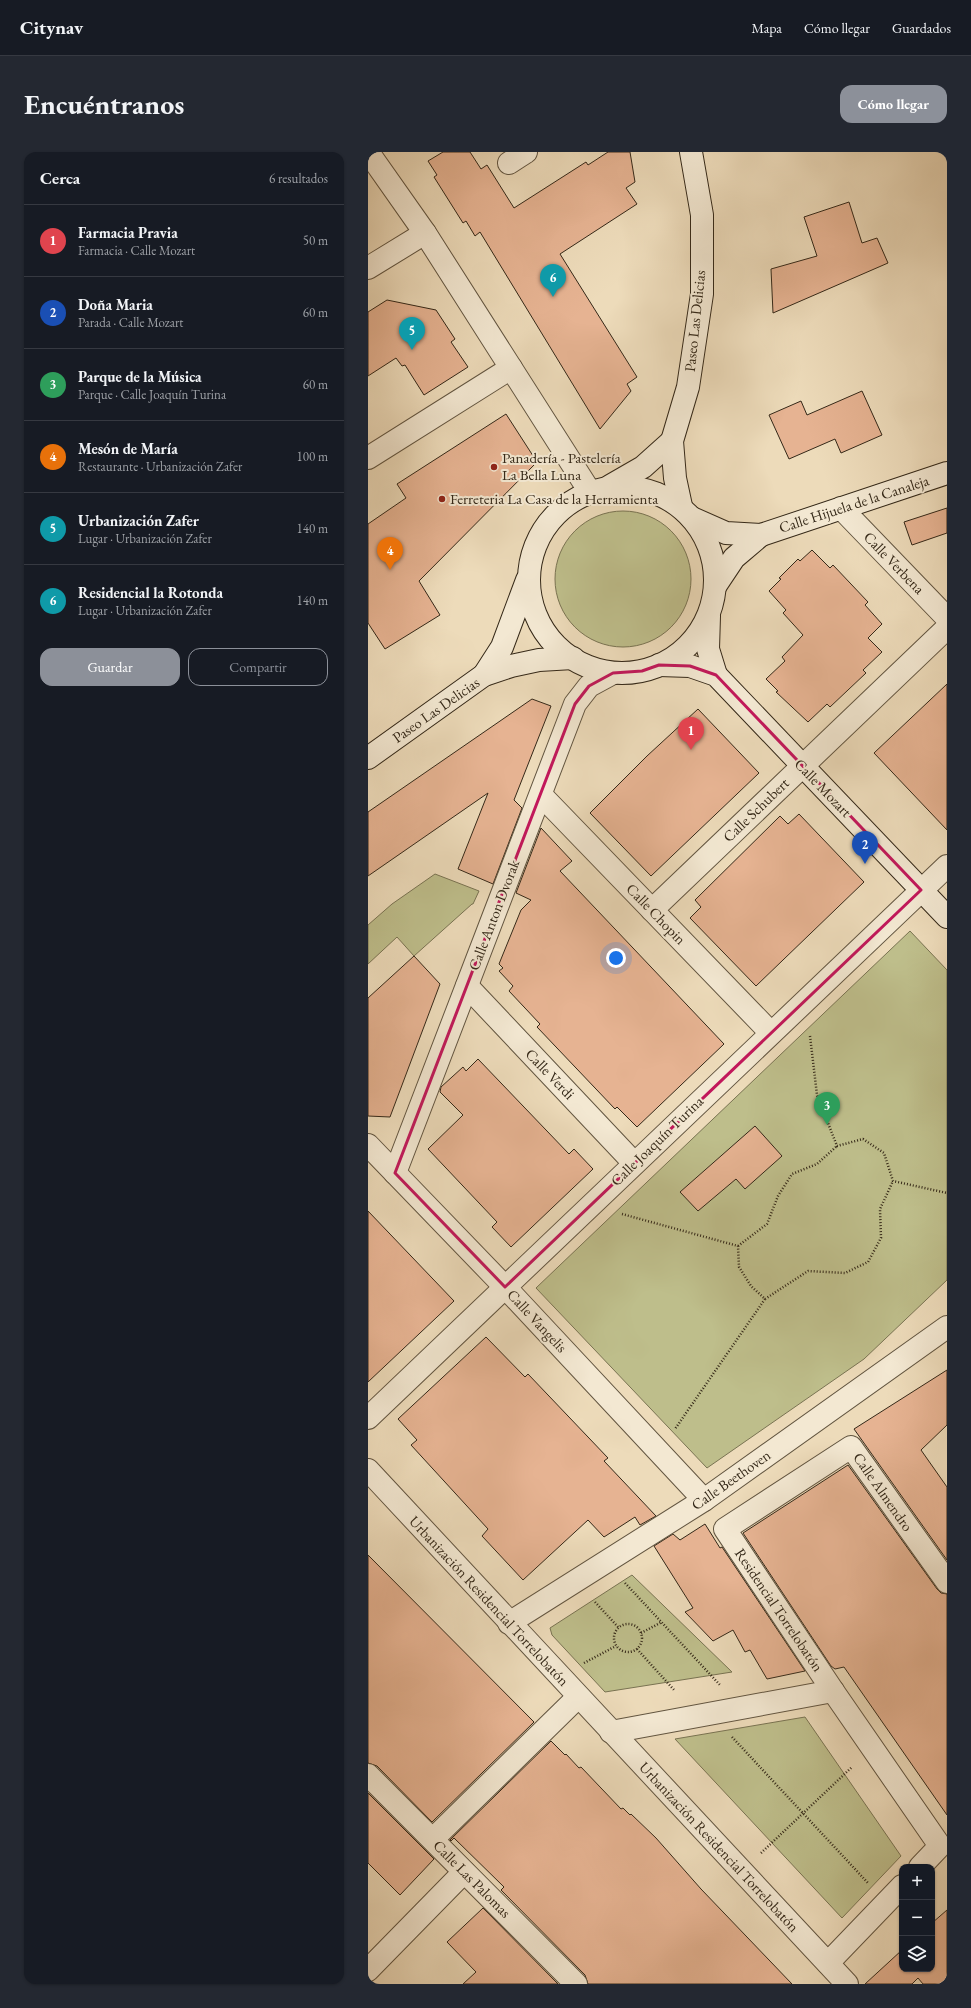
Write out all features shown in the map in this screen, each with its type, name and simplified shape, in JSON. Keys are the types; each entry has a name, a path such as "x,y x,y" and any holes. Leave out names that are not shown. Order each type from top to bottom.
{"street":[{"path":"368,152 425,233 511,368 599,490"},
{"name":"Paseo Las Delicias","path":"687,512 676,478 672,441 688,387 702,294 702,215 691,152"},
{"path":"368,268 425,233"},
{"path":"368,458 511,368"},
{"path":"672,441 643,467 599,490 569,503 549,522 535,547 529,574 531,603 542,629 560,650 585,666 613,673 642,671 659,665 669,661 691,643 709,616 716,585 712,552 699,525 687,512"},
{"name":"Calle Hijuela de la Canaleja","path":"716,585 734,558 762,535 947,473"},
{"name":"Calle Hijuela de la Canaleja","path":"599,490 622,485 650,489 687,512 726,533 762,535"},
{"name":"Calle Verbena","path":"841,508 947,618"},
{"name":"Paseo Las Delicias","path":"484,676 502,647 529,574"},
{"name":"Calle Mozart","path":"709,616 708,648 716,676"},
{"name":"Calle Schubert","path":"652,910 947,628"},
{"name":"Paseo Las Delicias","path":"368,758 484,676 511,666 540,660 573,658"},
{"name":"Calle Mozart","path":"659,665 690,666 716,676 947,917"},
{"name":"Calle Anton Dvorak","path":"395,1173 575,704 589,686 613,673"},
{"name":"Calle Chopin","path":"541,795 770,1033"},
{"name":"Calle Joaquín Turina","path":"368,1418 770,1033 947,866"},
{"name":"Calle Verdi","path":"467,986 634,1163"},
{"name":"Calle Vangelis","path":"368,1145 505,1287 704,1500"},
{"name":"Calle Beethoven","path":"509,1623 704,1500 946,1331"},
{"name":"Calle Almendro","path":"724,1528 851,1447 947,1582"},
{"name":"Urbanización Residencial Torrelobatón","path":"368,1470 558,1676 847,1984"},
{"name":"Residencial Torrelobatón","path":"724,1528 833,1691"},
{"path":"611,1732 833,1691 940,1846 923,1864"},
{"path":"433,1839 578,1697"},
{"name":"Calle Las Palomas","path":"368,1775 576,1984"},
{"path":"368,1970 464,1872"},
{"path":"828,1963 899,1889"}],"path":[{"path":"806,999 817,1095 837,1146"},
{"path":"659,1452 765,1299 808,1271 845,1273 868,1262 881,1238 880,1209 893,1181 884,1153 863,1140 837,1146 817,1164 792,1174 778,1196 767,1224 738,1246"},
{"path":"893,1181 947,1193"},
{"path":"590,1206 738,1246"},
{"path":"738,1246 739,1267 751,1286 765,1299"},
{"path":"606,1562 741,1708"},
{"path":"576,1581 619,1628"},
{"path":"641,1633 662,1622"},
{"path":"631,1625 638,1629 641,1633 641,1642 637,1648 628,1652 616,1646 614,1636 619,1628 631,1625"},
{"path":"558,1676 616,1646"},
{"path":"637,1648 803,1814 886,1903"},
{"path":"741,1871 872,1748"}],"highlighted area":[{"path":"659,665 690,666 716,675 921,890 505,1287 395,1173 575,704 589,686 613,673 642,671"}],"green space":[{"path":"616,511 630,511 649,516 661,522 676,536 686,553 690,566 690,592 686,605 680,617 666,632 661,636 643,644 630,647 616,647 597,642 585,636 570,622 566,617 558,599 555,586 555,572 560,553 566,541 580,526 585,522 603,514"},
{"path":"435,874 479,891 473,904 414,956 397,937 368,964 368,925 392,904"},
{"path":"910,931 947,970 947,1280 864,1359 707,1468 536,1288"},
{"path":"632,1575 732,1672 605,1692 552,1635 550,1628"},
{"path":"805,1717 901,1856 842,1918 675,1739"}],"building":[{"path":"443,152 470,152 481,169 487,165 514,208 586,162 588,165 608,152 630,152 635,182 626,188 637,204 560,254 637,377 627,384 631,391 600,429 480,232 475,236 466,221 463,223 434,177 437,175 428,161"},
{"path":"849,202 862,243 877,238 888,263 773,313 771,269 817,256 804,217"},
{"path":"387,300 436,310 455,339 451,342 468,367 424,395 405,365 402,366 396,358 368,376 368,312"},
{"path":"862,391 882,435 841,453 835,439 789,459 769,415 801,401 807,415"},
{"path":"506,414 537,462 419,581 440,615 385,649 368,623 368,524 406,498 397,484"},
{"path":"947,508 947,533 912,545 904,522"},
{"path":"812,550 830,568 833,565 868,602 865,605 882,624 868,638 882,652 863,670 866,673 830,707 827,704 808,722 776,692 778,691 766,679 785,661 782,657 803,635 783,613 786,610 769,591 781,579 779,578 798,559 800,561"},
{"path":"947,684 947,830 874,753"},
{"path":"532,699 551,706 514,800 522,808 493,884 458,869 488,793 368,876 368,812"},
{"path":"698,709 759,773 651,876 590,813 647,756"},
{"path":"799,814 864,882 756,986 690,918 701,907 695,900 780,816 788,824"},
{"path":"541,828 572,861 560,871 724,1044 637,1127 617,1107 615,1109 537,1027 540,1024 509,991 513,986 499,971 503,968 499,964 521,910 531,900 516,893"},
{"path":"414,956 440,984 390,1117 368,1116 368,998"},
{"path":"478,1059 569,1154 574,1149 593,1169 511,1247 492,1227 497,1222 428,1149 463,1115 440,1092 441,1087 463,1067 466,1071"},
{"path":"755,1126 782,1156 745,1189 736,1179 698,1211 680,1192"},
{"path":"368,1211 454,1301 368,1382"},
{"path":"486,1337 525,1377 528,1374 608,1458 604,1461 656,1516 640,1525 635,1517 604,1537 588,1520 523,1580 482,1536 488,1529 411,1445 417,1440 398,1419"},
{"path":"947,1370 947,1425 921,1450 947,1487 947,1560 854,1429"},
{"path":"848,1465 937,1589 941,1593 947,1594 947,1815 844,1667 835,1669 831,1666 743,1533"},
{"path":"705,1524 805,1671 767,1679 750,1650 745,1652 733,1630 713,1641 685,1612 693,1608 654,1546 673,1534 680,1540"},
{"path":"368,1555 534,1722 432,1822 377,1766 368,1763"},
{"path":"551,1741 579,1768 581,1767 621,1809 623,1808 630,1815 631,1814 656,1838 701,1889 792,1984 588,1984 585,1975 501,1890 504,1887 454,1838 451,1841 450,1840"},
{"path":"368,1793 434,1859 400,1895 368,1863"},
{"path":"483,1908 558,1984 463,1984 476,1972 447,1942"},
{"path":"947,1910 947,1984 923,1984 918,1978 912,1984 865,1984 899,1953 899,1972 935,1972 935,1920"}],"place":[{"name":"Residencial la Rotonda","path":"553,297"},
{"name":"Urbanización Zafer","path":"412,350"},
{"name":"Panadería - Pastelería La Bella Luna","path":"494,467"},
{"name":"Ferreteria La Casa de la Herramienta","path":"442,499"},
{"name":"Mesón de María","path":"390,570"},
{"name":"Farmacia Pravia","path":"691,750"},
{"name":"Doña Maria","path":"865,864"},
{"name":"Parque de la Música","path":"827,1125"}]}
